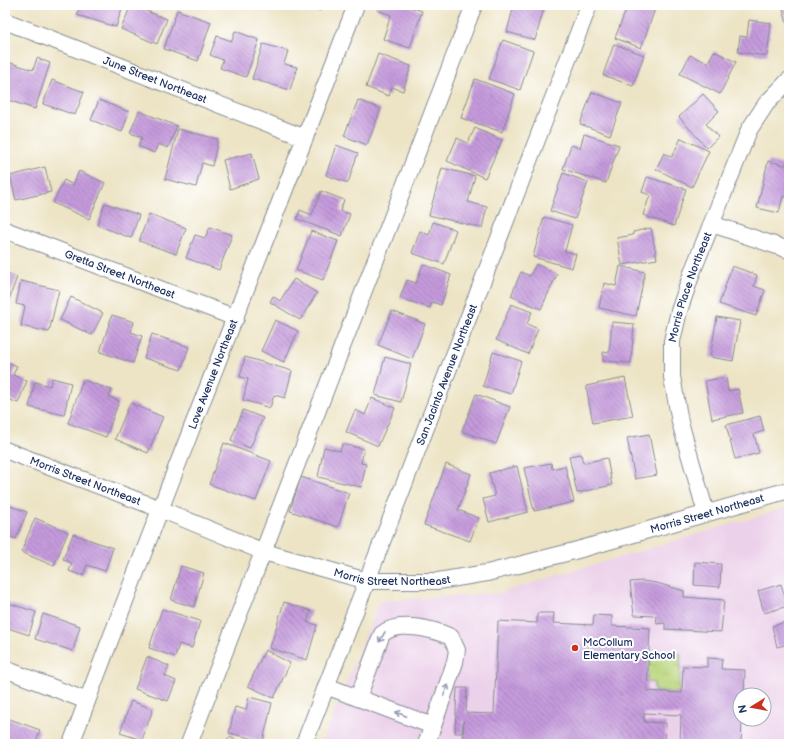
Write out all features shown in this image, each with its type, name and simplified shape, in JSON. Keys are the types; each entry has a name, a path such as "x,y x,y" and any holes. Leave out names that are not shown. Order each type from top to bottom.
{"street":[{"name":"Love Avenue Northeast","path":"71,744 356,5"},
{"path":"189,744 474,5"},
{"name":"San Jacinto Avenue Northeast","path":"304,744 589,5"},
{"name":"June Street Northeast","path":"5,21 305,138"},
{"name":"Morris Place Northeast","path":"706,513 680,422 672,377 672,341 679,311 749,130 766,104 789,80"},
{"path":"712,224 789,250"},
{"name":"Gretta Street Northeast","path":"5,230 236,318"},
{"name":"Morris Street Northeast","path":"5,450 264,552 367,581 438,581 487,573 574,551 789,490"},
{"path":"358,698 382,634 387,630 409,627 440,632 451,637 457,650 452,674 426,744"},
{"path":"5,669 87,701"},
{"path":"326,686 433,726"}],"shaded area":[{"name":"McCollum Elementary School","path":"789,507 789,744 321,744 380,601 499,593"}],"green space":[{"path":"648,652 681,654 679,693 654,691 654,683 647,682"}],"building":[{"path":"80,5 123,5 116,27 77,15"},
{"path":"131,5 167,19 157,44 121,29"},
{"path":"307,5 323,5 320,11"},
{"path":"378,5 404,5 422,11 410,48 383,39 391,15 377,10"},
{"path":"514,5 545,5 535,40 507,32"},
{"path":"628,5 644,5 655,9 641,48 615,38"},
{"path":"782,5 789,5 789,23 787,24"},
{"path":"177,10 211,22 198,61 164,49"},
{"path":"749,20 771,23 767,56 738,52 740,36 747,37"},
{"path":"235,31 259,40 246,77 220,68 223,60 210,55 217,36 232,41"},
{"path":"503,40 533,51 520,90 489,79"},
{"path":"263,44 288,51 284,64 297,67 290,90 252,79"},
{"path":"614,44 644,55 633,86 603,75"},
{"path":"714,51 736,62 720,94 680,74 690,55 708,63"},
{"path":"378,54 411,66 403,91 392,87 389,96 366,87"},
{"path":"37,58 50,63 35,109 5,99 5,72 8,62 33,70"},
{"path":"475,79 515,94 502,132 461,118"},
{"path":"52,80 84,92 75,115 43,104"},
{"path":"592,92 622,103 610,135 580,124"},
{"path":"703,94 719,111 706,124 718,137 707,148 679,117"},
{"path":"99,100 129,112 122,132 91,120"},
{"path":"358,100 381,109 367,145 344,136"},
{"path":"139,111 177,126 168,148 158,144 154,153 138,146 142,137 130,133"},
{"path":"475,128 502,140 485,178 447,161 457,138 468,143"},
{"path":"178,129 218,139 212,166 202,163 196,187 165,179"},
{"path":"584,134 619,145 606,183 563,169 571,145 580,148"},
{"path":"681,138 709,151 692,187 656,169 664,153 672,157"},
{"path":"336,145 358,153 348,183 326,175"},
{"path":"252,153 259,179 230,189 223,160"},
{"path":"768,161 789,166 789,197 783,196 779,213 757,208"},
{"path":"45,167 51,192 16,200 10,176"},
{"path":"442,168 475,176 468,202 487,207 482,228 429,215"},
{"path":"79,171 105,183 89,219 53,203 64,180 73,185"},
{"path":"563,173 588,182 575,219 550,211"},
{"path":"647,177 686,189 674,226 643,215 650,195 642,192"},
{"path":"321,191 344,200 340,211 350,214 342,236 297,219 300,210 312,215"},
{"path":"105,203 139,215 131,238 97,225"},
{"path":"149,214 186,228 176,254 139,241"},
{"path":"544,217 572,225 565,251 576,254 572,268 533,257"},
{"path":"433,222 456,230 444,264 412,253 420,231 429,235"},
{"path":"210,227 232,235 219,270 186,258 195,235 205,238"},
{"path":"651,228 657,259 622,265 617,238 633,235 633,232"},
{"path":"311,231 338,241 323,280 296,270"},
{"path":"423,264 451,275 441,305 432,302 430,308 400,298 407,280 416,283"},
{"path":"536,264 557,274 541,309 511,296 521,272 530,276"},
{"path":"620,266 645,272 636,316 599,308 604,283 616,286"},
{"path":"732,266 757,275 754,286 765,290 756,316 719,304"},
{"path":"5,272 17,277 5,311"},
{"path":"294,279 317,293 300,320 270,302 273,296 280,301"},
{"path":"21,281 59,290 49,332 21,326 25,306 16,304"},
{"path":"71,297 103,313 92,335 60,320"},
{"path":"511,304 532,312 527,324 538,329 528,354 496,340"},
{"path":"392,311 425,324 412,359 378,345"},
{"path":"112,315 134,322 131,332 142,336 133,363 100,352"},
{"path":"717,317 740,321 733,361 710,357"},
{"path":"275,320 298,331 284,362 261,351"},
{"path":"612,322 634,324 631,363 603,361 603,352 609,353"},
{"path":"152,334 189,347 181,370 144,358"},
{"path":"493,352 521,361 511,394 483,386"},
{"path":"245,357 292,371 285,398 274,395 270,408 243,400 248,379 240,377"},
{"path":"385,357 411,364 401,402 375,395"},
{"path":"5,361 17,366 13,375 27,381 18,403 5,398"},
{"path":"726,377 728,391 738,389 743,413 712,419 705,381"},
{"path":"52,378 71,383 64,415 29,407 35,382 50,386"},
{"path":"625,378 633,416 593,423 586,386"},
{"path":"83,380 112,390 109,397 119,401 106,437 68,423"},
{"path":"476,394 510,407 496,444 462,431"},
{"path":"372,398 395,408 378,446 346,432 355,410 365,415"},
{"path":"130,403 163,417 148,453 115,439"},
{"path":"243,410 263,418 250,448 231,440"},
{"path":"760,416 764,431 754,434 759,453 735,459 726,425"},
{"path":"649,434 657,475 635,479 627,438"},
{"path":"224,443 271,461 256,501 209,484"},
{"path":"342,444 364,449 361,463 366,464 361,487 318,477 324,447 340,451"},
{"path":"581,454 583,463 607,458 612,485 577,493 569,456"},
{"path":"551,463 552,469 565,466 574,502 534,511 524,468"},
{"path":"446,464 471,474 458,510 479,518 470,541 424,525"},
{"path":"517,466 528,512 489,522 483,499 495,496 489,473"},
{"path":"301,477 349,493 338,527 290,511"},
{"path":"5,504 27,512 16,539 5,535"},
{"path":"35,518 68,532 54,566 21,552"},
{"path":"73,534 113,548 105,571 87,565 83,576 69,571 72,563 63,559"},
{"path":"695,562 721,564 720,587 694,585"},
{"path":"181,566 204,573 194,607 171,600"},
{"path":"642,581 657,583 684,591 684,597 724,600 721,632 665,629 665,623 657,624 656,616 634,615 630,582"},
{"path":"781,584 788,606 764,613 758,591"},
{"path":"5,602 36,612 29,635 5,627"},
{"path":"284,602 311,611 307,622 317,625 307,660 270,648"},
{"path":"162,609 200,621 192,648 179,644 175,657 149,648"},
{"path":"537,613 554,613 553,623 593,625 594,615 612,616 612,626 650,628 647,691 682,693 683,666 707,667 707,658 722,659 721,669 745,670 744,687 732,687 732,727 742,727 741,744 703,744 680,742 681,715 644,713 644,722 666,723 665,744 463,744 464,721 462,733 455,733 457,688 467,688 466,713 494,714 498,621 537,623"},
{"path":"43,614 80,626 73,651 35,639"},
{"path":"789,621 789,644 777,647 772,626"},
{"path":"265,650 290,663 274,698 248,686"},
{"path":"147,657 169,666 165,676 176,681 168,701 135,689"},
{"path":"249,697 272,703 263,741 229,733 235,707 246,710"},
{"path":"131,701 153,709 142,740 120,733"},
{"path":"7,718 40,730 35,744 5,744 5,724"},
{"path":"229,737 246,744 226,744"}],"place":[{"name":"McCollum Elementary School","path":"575,648"}]}
